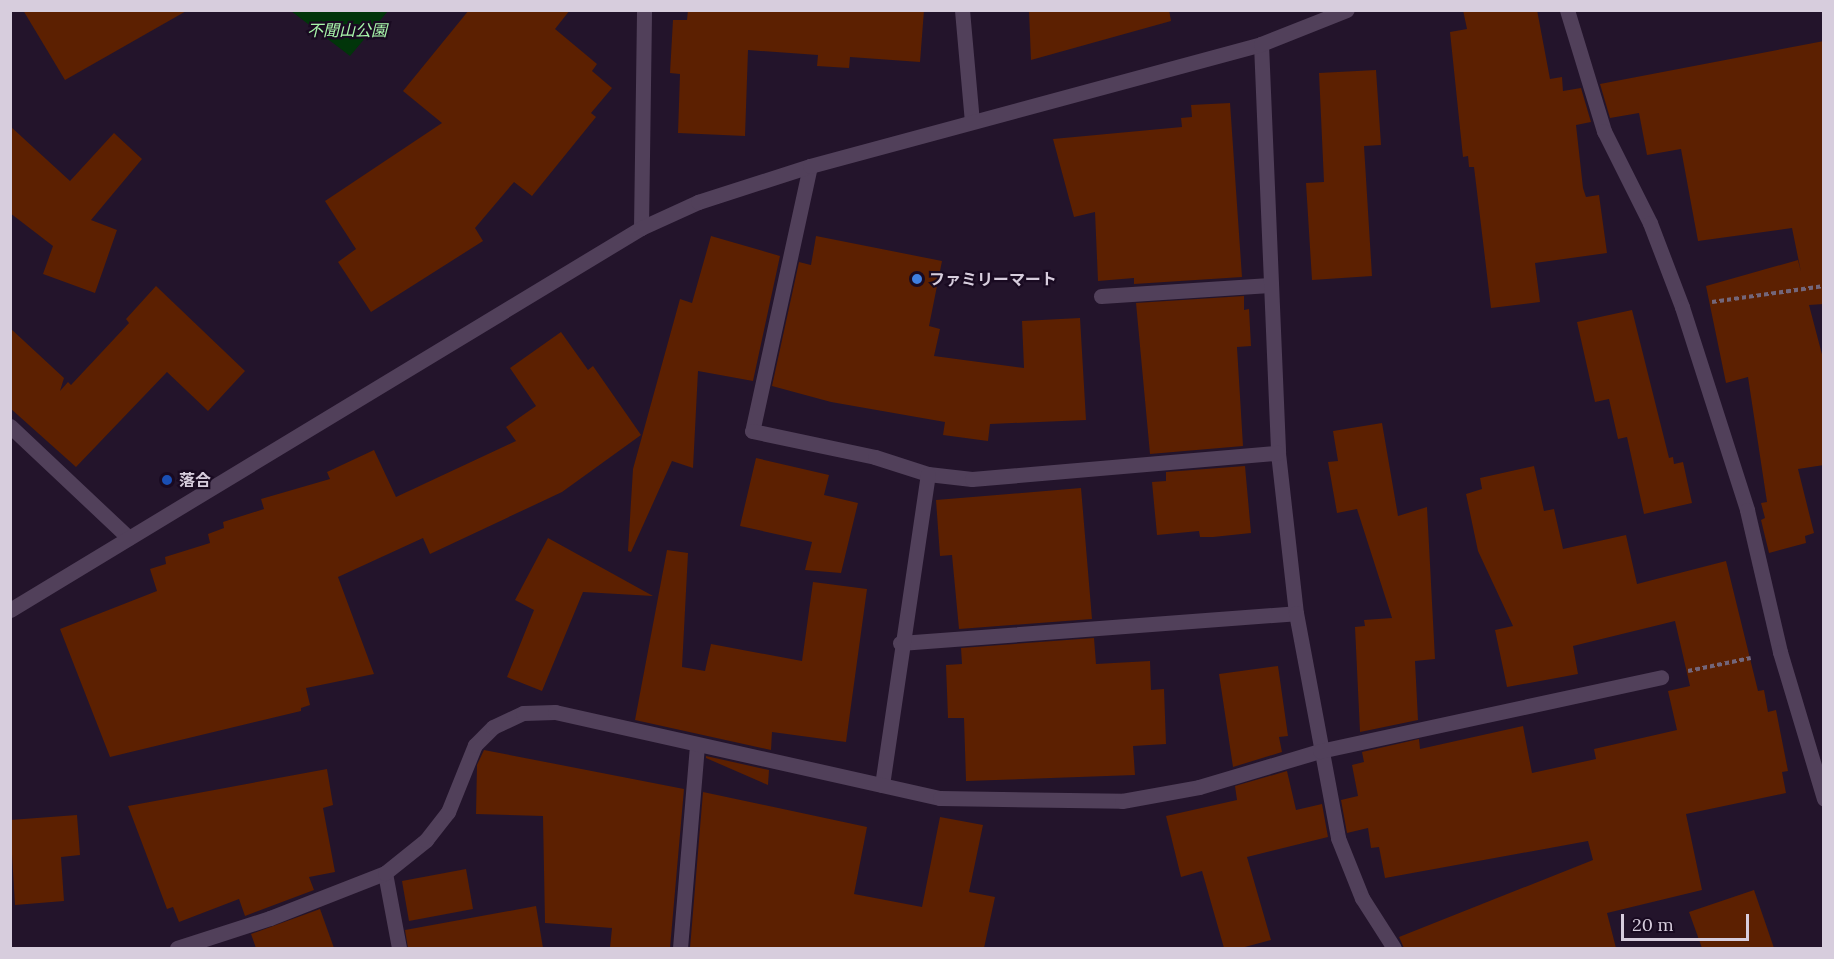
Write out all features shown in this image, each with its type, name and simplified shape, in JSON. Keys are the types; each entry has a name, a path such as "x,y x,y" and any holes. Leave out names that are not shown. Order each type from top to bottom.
{"street":[{"path":"641,228 644,10"},
{"path":"962,10 972,122"},
{"path":"10,610 641,228 699,202 810,165 1261,44 1347,10"},
{"path":"1567,10 1604,131 1650,223 1682,307 1747,510 1780,652 1824,799"},
{"path":"1261,44 1278,453 1296,613 1338,838 1362,898 1394,948"},
{"path":"810,165 752,431 875,457 928,474 972,479 1278,453"},
{"path":"1101,296 1270,285"},
{"path":"10,426 129,538"},
{"path":"882,785 900,643 928,474"},
{"path":"900,643 1296,613"},
{"path":"177,948 290,911 384,873 426,840 448,812 475,745 493,727 523,713 555,712 698,746 940,798 1122,801 1199,787 1320,751 1661,677"},
{"path":"680,948 698,746"},
{"path":"384,873 399,948"}],"path":[{"path":"1682,307 1824,286"},
{"path":"1661,677 1780,652"}],"green space":[{"name":"不聞山公園","path":"291,11 388,11 350,56"}],"building":[{"path":"23,10 188,10 65,80"},
{"path":"469,10 570,10 555,29 597,64 592,71 612,88 591,113 596,117 532,196 514,182 475,228 483,241 371,312 338,262 356,249 325,201 442,123 403,91"},
{"path":"688,10 924,10 920,62 850,57 849,68 817,66 818,55 748,50 745,136 678,133 680,74 670,73 673,20 687,20"},
{"path":"1029,10 1169,10 1171,21 1031,60"},
{"path":"1463,10 1537,10 1550,79 1562,77 1563,91 1581,88 1591,122 1576,125 1583,188 1586,197 1599,195 1607,253 1535,263 1540,302 1491,308 1474,167 1469,167 1468,156 1463,157 1450,32 1467,29"},
{"path":"1824,41 1824,304 1809,305 1824,362 1824,465 1798,469 1814,533 1805,536 1806,543 1769,553 1761,520 1765,518 1761,503 1767,502 1748,377 1726,383 1706,286 1798,260 1801,272 1792,228 1698,241 1681,149 1647,155 1639,113 1610,118 1600,84"},
{"path":"1376,70 1381,145 1364,146 1372,276 1312,280 1306,183 1324,182 1319,73"},
{"path":"1230,103 1242,277 1134,284 1134,278 1098,281 1095,212 1074,217 1053,139 1182,127 1181,118 1192,117 1191,105"},
{"path":"10,126 70,181 114,133 142,159 91,220 117,230 95,293 43,274 53,246 10,213"},
{"path":"711,236 780,256 753,381 698,371 693,468 672,461 631,552 628,551 633,469 680,299 692,303"},
{"path":"816,236 942,261 929,326 940,329 934,356 1024,368 1022,321 1080,318 1086,420 990,424 988,441 943,435 945,422 831,402 772,386 799,262 811,265"},
{"path":"156,286 245,371 208,411 167,372 76,467 10,408 10,328 64,378 60,391 68,382 71,385 129,323 126,319"},
{"path":"1244,296 1244,310 1249,309 1251,346 1237,347 1243,446 1150,454 1136,303"},
{"path":"1632,310 1669,458 1673,457 1674,464 1683,462 1692,503 1644,514 1627,437 1618,439 1609,399 1595,402 1577,322"},
{"path":"561,332 588,370 593,366 641,435 562,492 430,554 423,538 338,577 374,674 306,688 310,705 301,708 301,711 110,757 60,629 157,591 150,569 166,564 165,557 210,543 208,534 224,528 223,522 264,509 261,499 330,479 327,472 374,450 396,497 516,441 506,427 536,406 510,368"},
{"path":"1382,423 1398,516 1427,507 1435,659 1415,661 1418,720 1360,732 1355,627 1365,626 1364,620 1392,618 1357,509 1337,513 1328,462 1338,461 1333,431"},
{"path":"756,458 829,475 824,495 858,503 841,573 805,570 812,542 740,526"},
{"path":"1245,466 1251,533 1213,537 1200,537 1199,531 1157,535 1152,482 1166,481 1166,472"},
{"path":"1534,466 1544,511 1554,509 1563,549 1626,535 1637,584 1726,561 1758,691 1764,690 1768,712 1776,710 1788,771 1782,772 1786,793 1686,814 1702,890 1607,913 1616,948 1404,948 1399,937 1593,860 1588,841 1385,878 1379,847 1371,848 1368,828 1347,833 1341,800 1358,796 1352,765 1364,762 1362,752 1419,739 1420,749 1523,726 1532,773 1596,759 1594,749 1677,730 1668,691 1690,686 1675,621 1573,646 1578,674 1507,687 1495,630 1513,626 1478,551 1466,494 1482,489 1480,478"},
{"path":"1081,488 1092,619 959,629 952,555 940,556 936,500"},
{"path":"548,538 653,596 583,592 542,691 507,677 534,610 515,600"},
{"path":"667,550 688,553 682,667 705,671 711,644 802,661 813,582 867,589 846,742 772,732 771,750 635,720"},
{"path":"1094,638 1096,664 1150,661 1151,690 1164,689 1166,744 1133,746 1135,775 966,781 964,718 948,718 946,665 962,664 961,648"},
{"path":"1278,666 1288,736 1279,737 1282,752 1233,767 1219,674"},
{"path":"484,750 684,789 670,948 610,948 612,928 545,923 543,816 476,814 477,765"},
{"path":"706,756 769,770 768,785 706,758"},
{"path":"327,769 333,805 323,808 335,872 309,877 314,890 245,916 239,899 179,922 173,907 167,909 128,806"},
{"path":"1287,771 1296,810 1322,804 1328,837 1247,857 1271,940 1241,948 1224,948 1202,871 1181,877 1166,816 1237,800 1235,786"},
{"path":"703,792 867,827 854,894 922,907 940,817 983,825 969,892 995,897 984,948 690,948"},
{"path":"77,815 80,855 61,857 64,901 15,905 10,820"},
{"path":"466,869 473,909 409,921 402,881"},
{"path":"1754,890 1774,948 1702,948 1689,912"},
{"path":"536,906 543,948 408,948 405,930"},
{"path":"320,909 334,948 256,948 251,934"}],"place":[{"name":"ファミリーマート","path":"917,279"},
{"name":"落合","path":"167,480"}]}
